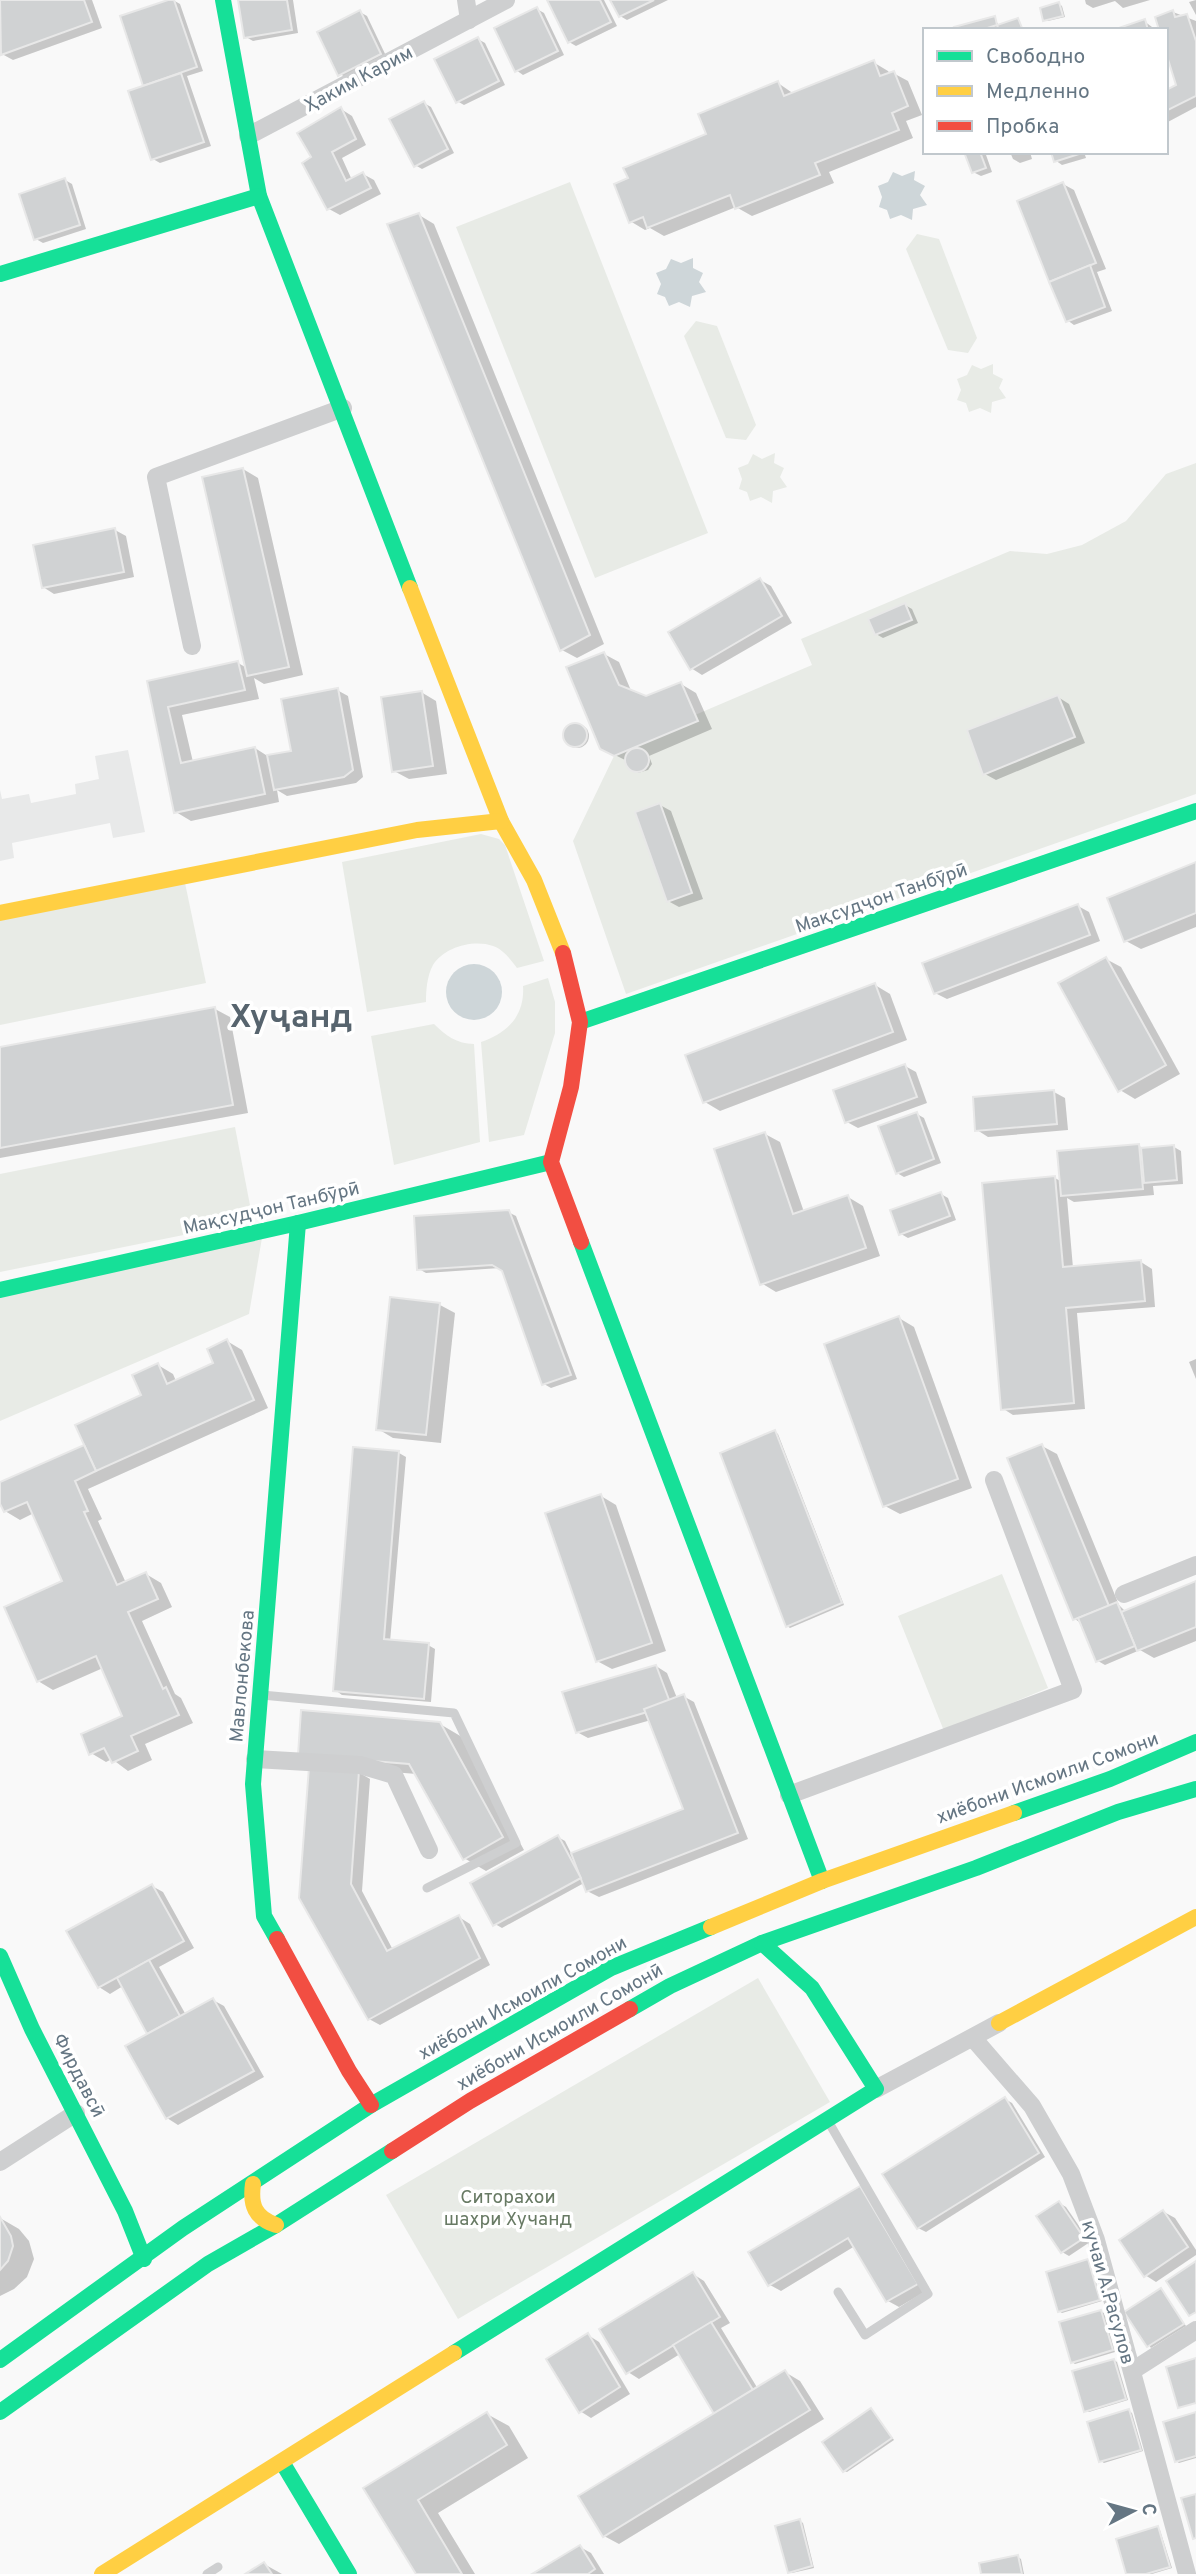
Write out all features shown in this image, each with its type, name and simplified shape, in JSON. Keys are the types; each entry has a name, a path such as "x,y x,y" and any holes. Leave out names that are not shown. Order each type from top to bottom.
{"street":[{"path":"223,0 259,196 501,821 534,880 561,947 580,1022 570,1087 551,1162 822,1881"},
{"path":"466,0 469,20"},
{"name":"Ҳаким Карим","path":"248,136 506,0"},
{"path":"0,274 259,196"},
{"path":"192,646 156,477 343,408"},
{"name":"Мақсудҷон Танбӯрӣ","path":"580,1022 1196,811"},
{"path":"0,913 417,830 501,821"},
{"name":"Мақсудҷон Танбӯрӣ","path":"0,1290 298,1223 551,1162"},
{"name":"Мавлонбекова","path":"298,1223 253,1784 264,1916 349,2071 371,2105"},
{"path":"789,1795 1073,1690 994,1480"},
{"path":"1124,1594 1196,1565"},
{"name":"хиёбони Исмоили Сомони","path":"0,2360 144,2259 183,2228 371,2105 611,1968 822,1881 1110,1779 1196,1742"},
{"path":"255,1759 360,1765 394,1775 429,1850"},
{"name":"хиёбони Исмоили Сомонӣ","path":"0,2412 208,2264 275,2225 482,2094 670,1986 762,1943 976,1868 1118,1812 1196,1789"},
{"path":"102,2574 876,2089 1196,1917"},
{"path":"762,1943 812,1987 876,2089"},
{"name":"Фирдавсӣ","path":"0,1956 32,2029 125,2211 144,2259"},
{"name":"кучаи А.Расулов","path":"973,2038 1032,2106 1071,2174 1096,2240 1187,2574"},
{"path":"0,2162 76,2113"},
{"path":"253,2184 250,2199 254,2212 259,2218 275,2225"},
{"path":"1132,2371 1196,2330"},
{"path":"282,2462 349,2574"}],"lane":[{"path":"260,1695 454,1713 516,1843 427,1888"},
{"path":"827,2119 928,2294 865,2336 838,2292"},
{"path":"208,2574 218,2567"}],"shaded area":[{"path":"915,171 914,180 925,186 920,195 927,205 913,209 912,220 901,215 890,219 887,210 879,207 882,197 878,186 888,182 893,172 902,176"},
{"path":"693,258 693,268 703,273 699,282 706,292 692,296 690,307 679,302 669,306 665,297 657,294 661,284 656,273 666,269 671,259 681,263"},
{"path":"128,750 145,832 113,838 110,823 12,843 14,858 0,861 0,790 2,799 29,794 31,803 76,794 75,784 99,779 95,756"},
{"path":"474,964 485,966 494,972 500,981 500,1003 494,1012 485,1018 474,1020 463,1018 454,1012 448,1003 446,992 448,981 454,972 463,966"}],"green space":[{"path":"570,182 708,533 595,578 456,227"},
{"path":"917,234 939,239 977,338 968,353 948,350 906,249"},
{"path":"696,321 717,326 756,425 746,440 726,438 684,336"},
{"path":"993,364 993,374 1003,379 999,388 1006,398 992,402 991,413 980,408 969,412 966,403 957,400 961,390 957,379 967,375 972,365 981,369"},
{"path":"775,453 774,463 784,468 780,477 787,487 773,491 772,503 761,497 750,501 747,492 739,489 742,479 738,468 748,464 753,454 762,459"},
{"path":"1196,463 1196,794 626,994 573,841 614,756 695,715 812,665 801,639 1010,551 1047,554 1082,545 1126,521 1166,474"},
{"path":"481,834 499,839 505,845 544,961 517,968 504,952 493,946 477,943 460,946 444,953 433,965 427,983 426,1002 367,1012 342,862"},
{"path":"185,883 206,983 0,1025 0,920"},
{"path":"548,978 555,1002 555,1033 524,1135 489,1142 481,1042 499,1034 513,1022 521,1006 523,986"},
{"path":"434,1024 452,1038 474,1044 480,1142 394,1165 371,1036"},
{"path":"235,1127 253,1221 0,1272 0,1174"},
{"path":"263,1232 249,1314 0,1421 0,1287"},
{"path":"1002,1574 1048,1688 944,1731 898,1616"},
{"name":"Ситорахои шахри Хучанд","path":"758,1978 830,2102 458,2319 386,2195"}],"building":[{"path":"0,0 84,0 92,22 1,55"},
{"path":"174,0 197,67 143,86 120,16"},
{"path":"238,0 287,0 292,30 244,38"},
{"path":"547,0 600,0 611,22 568,43"},
{"path":"610,0 654,0 619,17"},
{"path":"1059,2 1063,16 1043,21 1040,8"},
{"path":"537,7 558,51 515,72 494,28"},
{"path":"360,10 381,54 338,76 317,32"},
{"path":"1173,10 1175,17 1187,14 1196,41 1196,96 1168,110 1168,89 1176,85 1168,59 1168,28 1158,28 1155,17"},
{"path":"995,16 997,25 987,28 954,27"},
{"path":"1018,18 1022,28 998,28 997,25"},
{"path":"1145,19 1147,28 1119,28"},
{"path":"478,37 499,81 456,103 434,59"},
{"path":"874,60 880,76 894,71 908,106 892,113 899,130 815,163 820,175 735,209 730,195 647,228 643,217 629,223 614,184 628,178 623,168 706,134 698,114 778,81 784,96"},
{"path":"181,73 204,142 151,160 128,91"},
{"path":"424,101 448,149 414,167 389,119"},
{"path":"341,107 356,139 332,152 346,181 363,172 371,188 327,210 302,163 311,157 297,133"},
{"path":"965,154 981,154 986,168 972,173"},
{"path":"1052,154 1079,154 1054,162"},
{"path":"65,178 80,225 34,240 19,194"},
{"path":"1063,182 1096,263 1049,282 1017,201"},
{"path":"419,213 590,635 560,651 387,224"},
{"path":"1090,265 1105,307 1066,322 1049,282"},
{"path":"243,468 289,667 247,676 202,477"},
{"path":"115,528 124,572 42,588 33,545"},
{"path":"760,578 782,616 690,670 668,632"},
{"path":"905,603 912,620 875,635 868,619"},
{"path":"604,652 619,685 646,696 681,682 698,721 614,756 600,749 566,667"},
{"path":"238,661 245,690 168,707 181,763 255,747 265,794 174,813 147,681"},
{"path":"338,688 353,770 344,777 274,790 267,755 291,751 281,699"},
{"path":"422,691 433,766 392,772 381,697"},
{"path":"1058,695 1075,737 983,775 967,730"},
{"path":"570,723 580,723 587,730 587,740 580,747 570,747 563,740 563,730"},
{"path":"632,748 642,748 649,755 649,765 642,772 632,772 625,765 625,755"},
{"path":"660,803 692,893 667,902 635,812"},
{"path":"1196,862 1196,913 1124,942 1107,898"},
{"path":"1078,904 1090,935 934,994 922,963"},
{"path":"1106,957 1166,1065 1118,1092 1058,983"},
{"path":"875,983 893,1032 703,1103 685,1055"},
{"path":"215,1007 233,1105 0,1148 0,1047"},
{"path":"905,1064 917,1097 845,1123 833,1090"},
{"path":"1054,1090 1057,1124 975,1131 973,1097"},
{"path":"917,1112 934,1159 896,1174 878,1126"},
{"path":"765,1132 793,1214 848,1195 866,1248 760,1285 714,1149"},
{"path":"1139,1144 1143,1189 1061,1196 1057,1151"},
{"path":"1174,1145 1177,1180 1144,1183 1141,1148"},
{"path":"1055,1176 1063,1267 1141,1260 1145,1301 1066,1308 1074,1403 1001,1410 982,1183"},
{"path":"941,1192 950,1216 899,1235 890,1210"},
{"path":"509,1210 571,1375 542,1385 502,1271 492,1265 417,1270 414,1216"},
{"path":"390,1297 440,1303 426,1435 376,1430"},
{"path":"899,1316 958,1479 883,1507 824,1344"},
{"path":"227,1339 254,1400 96,1471 75,1425 141,1395 132,1375 158,1363 167,1384 213,1363 207,1349"},
{"path":"775,1430 842,1603 786,1627 720,1453"},
{"path":"1042,1444 1109,1606 1073,1620 1007,1458"},
{"path":"84,1445 96,1471 75,1481 88,1511 84,1512 117,1585 146,1572 158,1599 128,1612 163,1689 166,1687 179,1715 131,1736 138,1751 112,1763 104,1748 89,1755 81,1734 122,1716 96,1656 37,1682 4,1607 62,1581 27,1502 4,1512 0,1504 0,1482"},
{"path":"353,1447 399,1451 384,1639 429,1643 424,1699 333,1691"},
{"path":"601,1494 652,1643 596,1662 545,1513"},
{"path":"1196,1581 1196,1627 1137,1651 1121,1612"},
{"path":"1117,1602 1135,1646 1096,1662 1078,1618"},
{"path":"656,1665 671,1705 576,1733 562,1692"},
{"path":"684,1694 738,1833 586,1892 571,1853 683,1809 644,1709"},
{"path":"301,1710 440,1722 503,1837 463,1860 409,1764 298,1755"},
{"path":"309,1767 359,1771 351,1884 387,1951 459,1915 480,1958 368,2020 299,1898"},
{"path":"558,1835 581,1878 493,1926 470,1883"},
{"path":"152,1884 184,1941 98,1988 66,1931"},
{"path":"149,1960 180,2016 147,2034 117,1978"},
{"path":"213,1998 254,2071 166,2119 125,2046"},
{"path":"1005,2097 1039,2153 917,2229 882,2174"},
{"path":"860,2186 918,2284 886,2302 848,2238 768,2286 748,2252"},
{"path":"1059,2201 1084,2238 1061,2253 1036,2216"},
{"path":"1163,2210 1188,2247 1144,2277 1119,2240"},
{"path":"0,2217 11,2236 13,2246 8,2261 0,2270"},
{"path":"1088,2259 1100,2300 1058,2312 1046,2272"},
{"path":"1196,2261 1196,2312 1189,2316 1166,2281"},
{"path":"693,2272 720,2317 626,2374 599,2329"},
{"path":"1161,2288 1184,2324 1147,2347 1124,2312"},
{"path":"1101,2310 1113,2350 1071,2363 1059,2322"},
{"path":"711,2322 753,2390 714,2414 673,2345"},
{"path":"588,2333 620,2387 579,2413 546,2359"},
{"path":"1196,2358 1196,2403 1178,2408 1166,2367"},
{"path":"1114,2359 1126,2399 1084,2412 1072,2371"},
{"path":"785,2370 810,2410 603,2537 578,2496"},
{"path":"871,2408 892,2438 843,2472 822,2442"},
{"path":"1129,2409 1141,2450 1099,2462 1087,2422"},
{"path":"487,2412 507,2445 418,2500 462,2574 416,2574 363,2488"},
{"path":"1196,2412 1196,2456 1175,2462 1163,2422"},
{"path":"1196,2494 1196,2538 1193,2539 1181,2498"},
{"path":"800,2519 812,2566 788,2573 775,2526"},
{"path":"1158,2526 1170,2567 1146,2574 1126,2574 1116,2539"},
{"path":"580,2545 595,2569 588,2574 532,2574"},
{"path":"1018,2555 1022,2574 981,2574 979,2563"},
{"path":"264,2562 272,2574 245,2574"}],"traffic: fast":[{"path":"223,0 259,196 410,588"},
{"path":"0,274 259,196"},
{"path":"580,1022 1196,811"},
{"path":"0,1290 298,1223 551,1162"},
{"path":"277,1939 264,1916 253,1784 298,1223"},
{"path":"581,1242 822,1881"},
{"path":"1014,1813 1110,1779 1196,1742"},
{"path":"630,2009 670,1986 762,1943 976,1868 1118,1812 1196,1789"},
{"path":"0,2360 183,2228 371,2105 611,1968 711,1927"},
{"path":"454,2353 876,2089 812,1988 762,1943"},
{"path":"0,1956 32,2029 125,2211 144,2259"},
{"path":"0,2412 208,2264 276,2225 392,2151"},
{"path":"282,2462 349,2574"}],"traffic: slow":[{"path":"410,588 501,821 534,880 563,953"},
{"path":"0,913 417,830 501,821"},
{"path":"711,1927 822,1881 1014,1813"},
{"path":"999,2023 1196,1917"},
{"path":"253,2184 252,2198 256,2210 263,2219 276,2225"},
{"path":"102,2574 454,2353"}],"traffic: jam":[{"path":"563,953 580,1022 571,1087 551,1162 581,1242"},
{"path":"277,1939 349,2071 371,2105"},
{"path":"392,2151 470,2101 630,2009"}],"district":[{"name":"Хуҷанд","path":"291,1015"}]}
